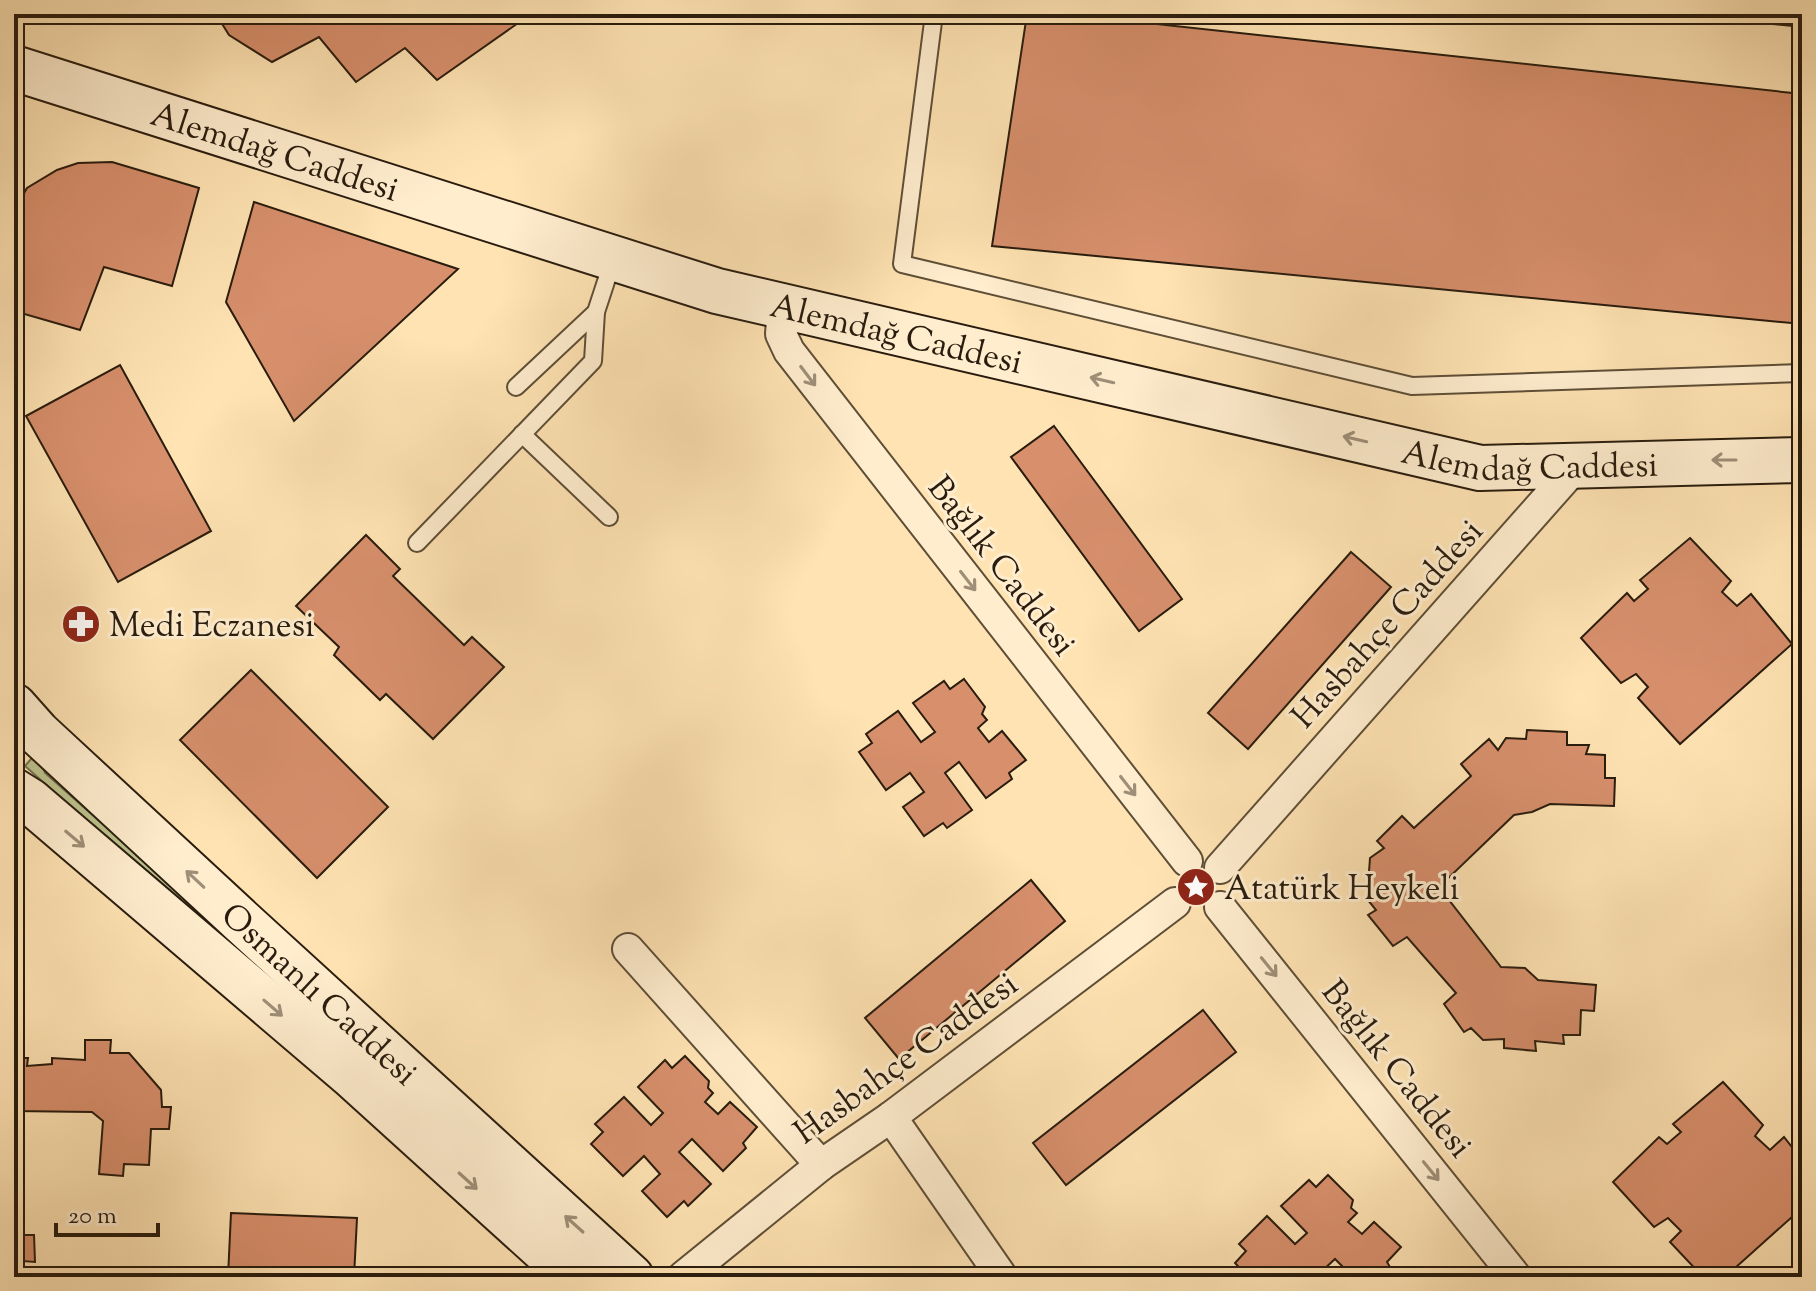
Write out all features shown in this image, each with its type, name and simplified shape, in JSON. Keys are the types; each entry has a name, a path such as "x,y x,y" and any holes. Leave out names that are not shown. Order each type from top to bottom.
{"main road":[{"name":"Alemdağ Caddesi","path":"14,68 717,291 1480,468 1802,460"},
{"name":"Osmanlı Caddesi","path":"14,706 38,733 240,920 631,1277"},
{"name":"Osmanlı Caddesi","path":"14,791 30,801 339,1065 574,1277"}],"street":[{"name":"Bağlık Caddesi","path":"783,306 781,334 789,351 1187,861"},
{"name":"Hasbahçe Caddesi","path":"1220,868 1577,465"},
{"path":"1204,859 1220,868 1227,891 1220,907 1197,916 1175,903 1171,884 1179,866 1187,861 1204,859"},
{"name":"Hasbahçe Caddesi","path":"683,1277 821,1165 891,1117 1175,903"},
{"name":"Bağlık Caddesi","path":"1220,907 1516,1277"},
{"path":"628,949 821,1165"},
{"path":"891,1117 1002,1277"}],"lane":[{"path":"934,14 902,264 1412,386 1802,373"},
{"path":"417,543 593,361 596,312 614,259"},
{"path":"516,387 596,312"},
{"path":"522,434 609,517"}],"green space":[{"path":"37,752 45,773 200,910 600,1277 25,766"}],"building":[{"path":"216,14 531,14 437,80 405,48 356,82 319,37 272,62 229,35"},
{"path":"1027,14 1064,14 1802,94 1802,324 992,246"},
{"path":"1675,14 1802,14 1802,27"},
{"path":"112,162 199,188 172,286 104,267 80,330 14,311 14,211 27,188 57,170 78,163"},
{"path":"254,202 458,269 294,421 226,302"},
{"path":"120,365 211,531 118,582 26,416"},
{"path":"1054,426 1182,599 1139,631 1011,457"},
{"path":"366,535 400,569 393,576 464,645 472,637 504,667 433,739 386,694 380,700 334,655 339,647 296,606"},
{"path":"1690,538 1731,581 1722,592 1737,606 1751,594 1792,644 1680,744 1638,698 1648,687 1636,674 1621,683 1581,638 1627,593 1634,601 1648,589 1640,580"},
{"path":"1351,552 1391,587 1248,749 1208,713"},
{"path":"251,670 388,807 317,878 180,740"},
{"path":"964,679 985,707 982,714 987,720 978,728 989,742 1002,731 1026,760 1009,773 1012,779 986,798 959,762 945,773 972,810 947,828 943,823 924,836 903,807 924,792 910,773 886,790 859,752 872,743 866,734 898,711 921,742 935,732 913,703 944,681 950,689"},
{"path":"1527,730 1567,732 1567,745 1589,745 1586,754 1605,755 1605,778 1615,778 1614,806 1550,804 1514,815 1439,887 1501,967 1525,968 1538,980 1596,985 1594,1011 1581,1010 1580,1035 1563,1035 1564,1044 1535,1041 1536,1051 1504,1048 1504,1039 1483,1040 1471,1028 1464,1032 1444,1004 1456,993 1407,937 1393,946 1368,915 1376,910 1367,899 1370,858 1384,848 1377,841 1402,816 1414,828 1471,776 1461,764 1489,739 1498,750 1506,738 1526,739"},
{"path":"1031,880 1065,921 899,1059 865,1018"},
{"path":"1203,1010 1236,1052 1066,1185 1033,1143"},
{"path":"85,1040 111,1040 110,1053 129,1053 161,1090 162,1107 171,1107 169,1129 151,1129 149,1165 124,1164 123,1176 99,1174 103,1121 92,1112 14,1111 14,1058 28,1058 27,1066 52,1064 52,1058 85,1060"},
{"path":"685,1056 709,1081 708,1088 713,1093 705,1102 718,1114 730,1102 757,1127 743,1143 746,1148 723,1171 692,1139 679,1152 711,1184 688,1206 684,1201 667,1217 642,1191 660,1174 644,1156 623,1176 591,1144 603,1132 595,1124 624,1097 651,1125 663,1113 638,1087 665,1060 672,1068"},
{"path":"1723,1082 1763,1125 1755,1136 1770,1150 1784,1137 1802,1160 1802,1208 1725,1277 1703,1277 1670,1242 1681,1231 1668,1218 1654,1227 1613,1182 1659,1137 1667,1144 1681,1132 1673,1124"},
{"path":"1328,1175 1353,1200 1351,1208 1357,1213 1348,1222 1362,1234 1374,1222 1401,1247 1387,1262 1390,1267 1380,1277 1353,1277 1335,1259 1322,1271 1328,1277 1248,1277 1235,1263 1246,1251 1239,1244 1267,1216 1295,1244 1307,1233 1281,1206 1309,1180 1316,1187"},
{"path":"231,1213 357,1218 354,1277 228,1277"},
{"path":"14,1235 34,1235 35,1262 23,1261 23,1277 14,1277"}],"place":[{"name":"Medi Eczanesi","path":"81,624"},
{"name":"Atatürk Heykeli","path":"1196,887"}]}
